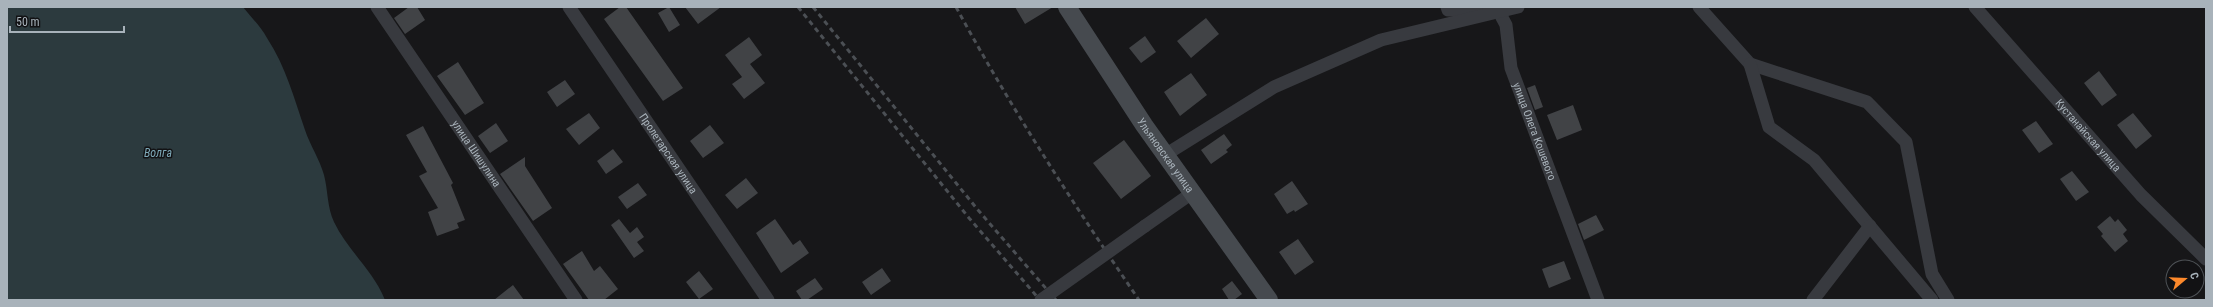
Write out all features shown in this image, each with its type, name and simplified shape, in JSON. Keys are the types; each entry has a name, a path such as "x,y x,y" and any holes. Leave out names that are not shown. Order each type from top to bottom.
{"main road":[{"name":"Ульяновская улица","path":"1067,7 1165,155 1269,300"}],"street":[{"name":"улица Шишулина","path":"377,7 576,300"},
{"name":"Пролетарская улица","path":"569,7 768,300"},
{"path":"1446,7 1448,10 1518,7"},
{"path":"1699,7 1750,64 1769,128 1814,160 1932,300"},
{"name":"Кустанайская улица","path":"1975,7 2141,195 2206,259"},
{"path":"1165,155 1274,87 1367,46 1381,40 1498,9"},
{"name":"улица Олега Кошевого","path":"1498,9 1506,25 1511,68 1598,300"},
{"path":"1750,64 1867,102 1906,142 1932,274 1948,300"},
{"path":"1041,300 1192,193"},
{"path":"1813,300 1870,226"}],"water":[{"name":"Волга","path":"7,7 243,7 265,34 284,71 307,136 322,169 330,210 334,222 346,242 374,279 385,300 7,300"}],"building":[{"path":"409,7 417,7 425,20 405,34 394,18"},
{"path":"620,7 626,7 683,88 663,101 604,19"},
{"path":"669,7 680,25 669,32 658,13"},
{"path":"685,7 721,7 698,24"},
{"path":"1015,7 1053,7 1025,24"},
{"path":"1206,18 1219,34 1191,58 1177,41"},
{"path":"1145,36 1156,52 1141,63 1129,48"},
{"path":"749,37 762,55 750,64 765,83 744,99 732,84 742,77 725,55"},
{"path":"458,62 484,103 465,115 437,76"},
{"path":"2099,71 2117,95 2102,106 2084,83"},
{"path":"1191,73 1207,95 1180,116 1164,92"},
{"path":"565,80 575,94 557,107 547,92"},
{"path":"1535,85 1543,107 1535,110 1527,88"},
{"path":"1573,105 1582,130 1557,140 1547,115"},
{"path":"589,113 600,128 579,145 566,129"},
{"path":"2133,113 2152,136 2136,149 2117,125"},
{"path":"2036,121 2053,144 2039,153 2022,130"},
{"path":"496,123 508,141 490,153 478,136"},
{"path":"710,125 724,143 703,158 690,141"},
{"path":"423,126 453,183 451,185 465,220 457,223 459,228 437,236 428,212 438,208 419,176 427,172 406,135"},
{"path":"1224,134 1232,145 1226,150 1228,152 1211,164 1201,150"},
{"path":"1124,140 1151,176 1121,199 1093,163"},
{"path":"613,149 623,162 606,174 597,161"},
{"path":"525,157 525,166 552,208 533,221 500,174"},
{"path":"2072,171 2089,192 2076,201 2060,179"},
{"path":"746,178 758,193 737,209 725,195"},
{"path":"1292,181 1308,204 1295,212 1294,210 1287,214 1274,194"},
{"path":"638,183 647,195 627,209 618,197"},
{"path":"1596,215 1604,230 1584,240 1578,224"},
{"path":"2110,216 2115,222 2118,219 2127,230 2123,234 2128,241 2115,252 2101,236 2103,234 2097,227"},
{"path":"619,219 630,233 637,227 644,237 637,242 644,251 634,258 611,225"},
{"path":"775,219 793,245 800,240 809,253 781,273 756,233"},
{"path":"1298,239 1314,262 1295,275 1279,252"},
{"path":"582,251 594,271 600,266 618,289 604,300 589,300 563,264"},
{"path":"1564,261 1571,279 1549,288 1542,269"},
{"path":"882,268 891,281 871,295 862,282"},
{"path":"699,271 713,289 699,299 686,282"},
{"path":"815,278 823,289 807,300 802,300 796,291"},
{"path":"1232,281 1242,294 1234,300 1229,300 1222,289"},
{"path":"513,285 524,300 494,300"}],"railway":[{"path":"798,7 969,218 1040,300"},
{"path":"813,7 978,210 1056,300"},
{"path":"956,7 977,45 1044,156 1139,300"}]}
